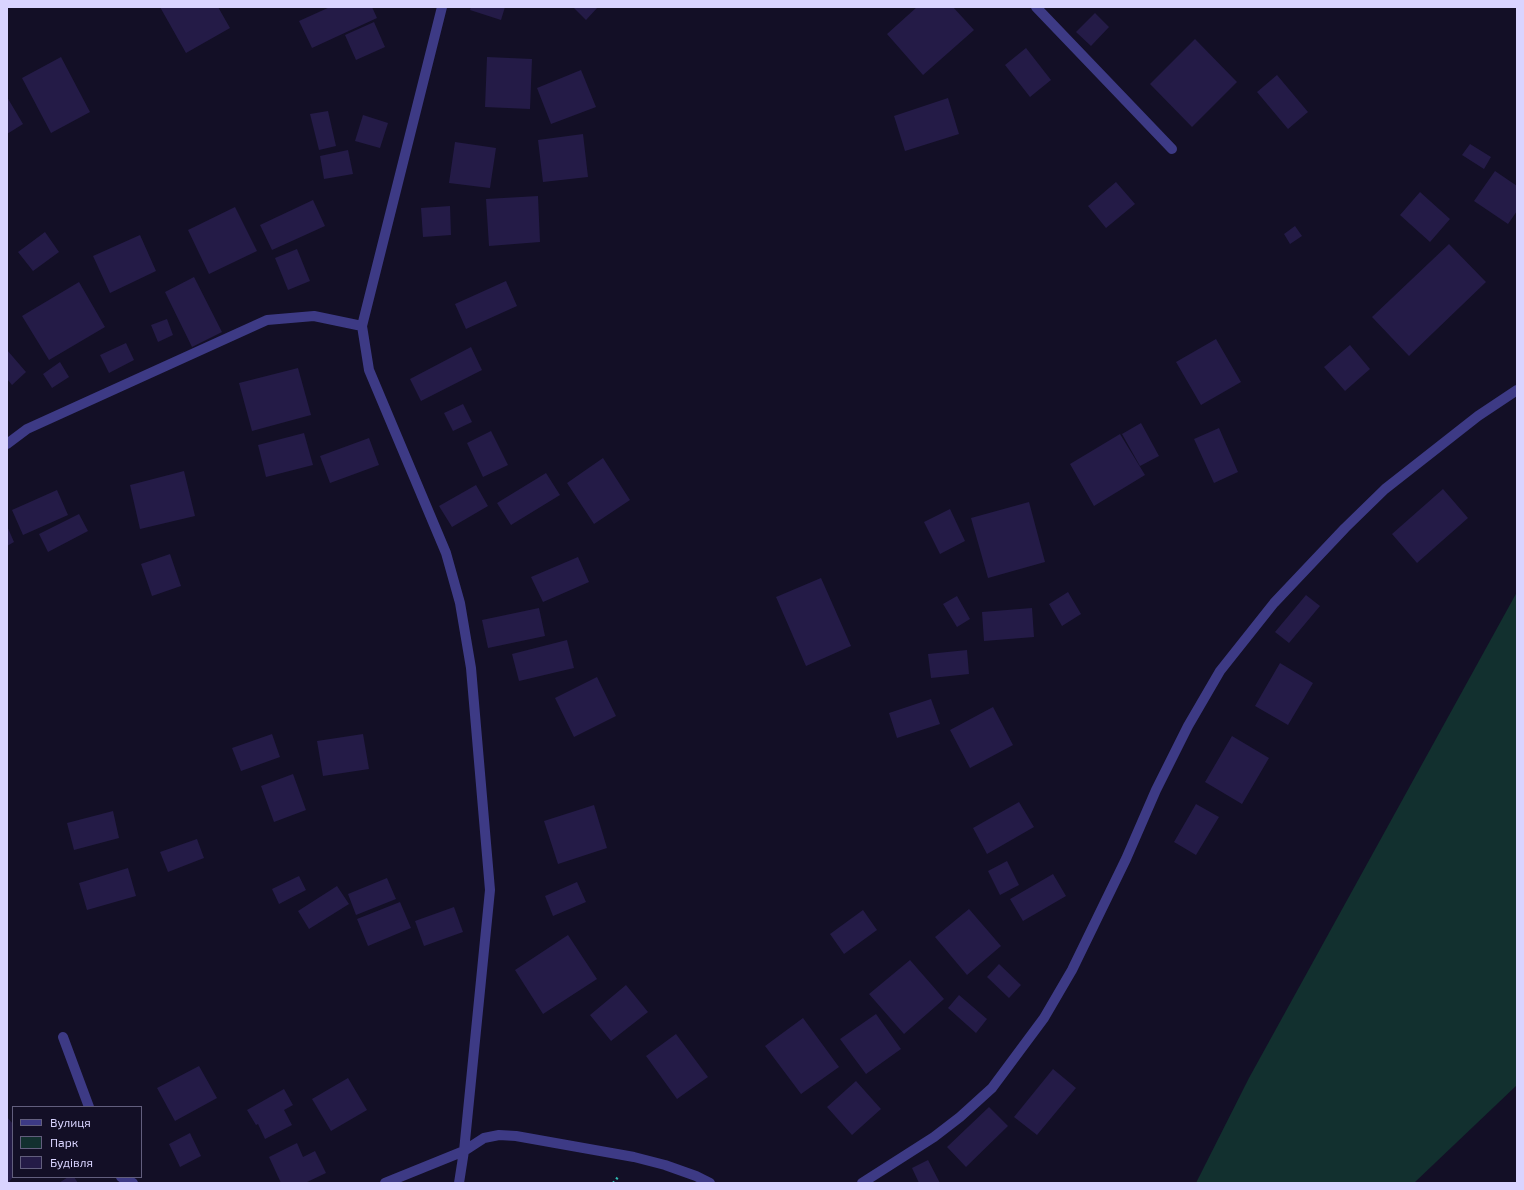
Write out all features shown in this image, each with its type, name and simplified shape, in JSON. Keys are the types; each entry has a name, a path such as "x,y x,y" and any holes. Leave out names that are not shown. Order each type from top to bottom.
{"street":[{"path":"442,7 362,326 369,370 446,553 460,603 471,668 490,890 464,1151 459,1183"},
{"path":"1036,7 1172,149"},
{"path":"7,444 27,430 268,320 314,316 362,326"},
{"path":"862,1183 934,1137 960,1117 992,1088 1044,1018 1076,964 1126,859 1156,790 1188,726 1220,671 1274,603 1385,489 1478,416 1517,390"},
{"path":"63,1037 89,1106"},
{"path":"385,1183 464,1151 484,1138 498,1135 516,1136 634,1157 665,1165 696,1176 710,1183"},
{"path":"124,1178 133,1183"}],"green space":[{"path":"1517,592 1517,1085 1414,1183 1196,1183 1249,1078"}],"building":[{"path":"160,7 218,7 230,28 186,53"},
{"path":"330,7 372,7 377,18 312,48 299,21"},
{"path":"471,7 505,7 501,20 470,10"},
{"path":"573,7 598,7 586,20"},
{"path":"917,7 953,7 974,30 923,75 887,34"},
{"path":"1095,13 1109,27 1091,46 1076,32"},
{"path":"374,22 385,47 356,60 345,35"},
{"path":"1195,39 1237,82 1192,127 1150,84"},
{"path":"1026,48 1051,80 1030,97 1005,65"},
{"path":"61,57 90,112 51,133 22,78"},
{"path":"487,57 532,59 530,109 485,107"},
{"path":"581,70 596,107 551,124 537,88"},
{"path":"1277,75 1308,112 1288,129 1257,92"},
{"path":"7,97 23,124 7,134"},
{"path":"948,98 959,134 905,151 894,116"},
{"path":"328,111 336,146 319,150 310,114"},
{"path":"363,115 388,123 380,148 355,141"},
{"path":"583,134 588,177 543,182 538,140"},
{"path":"455,142 496,148 490,188 449,183"},
{"path":"1470,144 1491,157 1484,169 1462,155"},
{"path":"348,150 353,174 324,179 320,156"},
{"path":"1495,171 1517,186 1517,211 1508,224 1474,201"},
{"path":"1116,182 1135,204 1106,228 1088,206"},
{"path":"1420,192 1450,219 1430,242 1400,215"},
{"path":"538,196 540,242 489,246 486,199"},
{"path":"313,200 325,226 272,250 260,225"},
{"path":"450,206 451,235 423,237 421,208"},
{"path":"235,207 257,251 209,274 188,230"},
{"path":"1295,226 1302,236 1290,244 1284,234"},
{"path":"45,232 59,252 33,271 18,252"},
{"path":"140,235 156,271 110,293 93,256"},
{"path":"1449,244 1486,282 1409,356 1372,317"},
{"path":"297,249 310,281 288,290 275,258"},
{"path":"194,277 222,332 192,347 165,292"},
{"path":"506,281 517,306 466,329 455,304"},
{"path":"79,282 105,327 49,360 22,316"},
{"path":"167,319 173,335 158,342 151,325"},
{"path":"1216,339 1241,382 1201,405 1176,362"},
{"path":"126,343 134,360 109,373 100,355"},
{"path":"1350,345 1370,369 1345,391 1324,367"},
{"path":"471,347 482,370 421,401 410,379"},
{"path":"7,350 26,372 12,385 7,379"},
{"path":"60,362 69,377 52,388 43,374"},
{"path":"298,368 311,415 252,431 239,383"},
{"path":"463,404 472,422 453,431 444,413"},
{"path":"1141,423 1159,456 1140,466 1122,434"},
{"path":"1219,428 1238,472 1214,483 1194,439"},
{"path":"491,431 508,465 483,477 467,443"},
{"path":"304,433 313,465 266,477 258,445"},
{"path":"1120,434 1145,475 1094,506 1070,464"},
{"path":"369,438 379,465 330,483 320,456"},
{"path":"603,458 630,500 594,524 567,483"},
{"path":"184,471 195,516 140,529 130,485"},
{"path":"546,473 560,495 511,525 497,503"},
{"path":"476,485 488,506 452,527 439,506"},
{"path":"1443,489 1468,518 1417,563 1392,534"},
{"path":"57,490 68,515 23,535 12,510"},
{"path":"1029,502 1045,562 988,578 971,518"},
{"path":"950,509 965,541 940,554 924,522"},
{"path":"79,514 88,531 48,552 39,534"},
{"path":"7,526 14,542 7,546"},
{"path":"170,554 181,586 152,596 141,564"},
{"path":"578,557 589,582 543,602 531,577"},
{"path":"821,578 851,646 806,666 776,597"},
{"path":"1068,592 1081,614 1062,626 1049,604"},
{"path":"1306,595 1320,606 1289,643 1275,632"},
{"path":"957,596 970,619 957,627 943,604"},
{"path":"539,608 545,636 488,648 482,620"},
{"path":"1032,608 1034,637 984,641 982,612"},
{"path":"567,640 574,668 519,681 512,654"},
{"path":"967,650 969,674 931,678 928,654"},
{"path":"1280,663 1313,683 1288,725 1255,706"},
{"path":"597,677 616,716 574,737 555,698"},
{"path":"931,699 940,724 897,738 889,713"},
{"path":"993,707 1013,745 970,768 950,730"},
{"path":"272,734 280,757 241,771 232,748"},
{"path":"363,734 369,769 323,776 317,741"},
{"path":"1232,736 1269,758 1242,804 1205,782"},
{"path":"293,774 306,810 274,822 261,786"},
{"path":"1019,802 1034,827 987,854 973,828"},
{"path":"1196,804 1219,817 1196,855 1174,842"},
{"path":"594,805 607,848 558,864 544,821"},
{"path":"113,811 119,838 74,850 67,823"},
{"path":"197,839 204,858 168,872 160,852"},
{"path":"1007,861 1019,885 1000,895 988,871"},
{"path":"128,868 136,896 87,910 79,883"},
{"path":"1053,874 1066,896 1023,921 1010,899"},
{"path":"299,876 306,890 279,904 272,889"},
{"path":"387,878 396,899 356,915 348,894"},
{"path":"577,882 586,902 553,916 545,896"},
{"path":"337,886 349,904 309,929 298,911"},
{"path":"400,902 411,928 368,946 357,919"},
{"path":"454,907 463,932 424,946 415,921"},
{"path":"969,909 1001,946 967,975 935,937"},
{"path":"863,910 877,930 844,954 830,934"},
{"path":"568,935 597,979 543,1014 515,970"},
{"path":"910,960 944,999 904,1034 869,994"},
{"path":"999,964 1021,985 1009,998 987,977"},
{"path":"626,985 648,1012 611,1041 590,1015"},
{"path":"959,995 987,1019 976,1033 948,1008"},
{"path":"876,1014 901,1049 866,1074 840,1039"},
{"path":"803,1018 839,1067 801,1094 765,1046"},
{"path":"676,1034 708,1077 677,1099 646,1056"},
{"path":"199,1066 217,1098 175,1121 157,1088"},
{"path":"1053,1069 1076,1088 1037,1135 1014,1117"},
{"path":"348,1078 367,1110 331,1131 312,1099"},
{"path":"856,1081 881,1109 852,1135 827,1107"},
{"path":"284,1089 293,1105 284,1110 292,1125 265,1139 258,1124 256,1125 247,1110"},
{"path":"989,1107 1008,1126 966,1167 947,1147"},
{"path":"7,1117 12,1123 12,1178 8,1183"},
{"path":"190,1133 201,1156 180,1167 169,1144"},
{"path":"297,1143 303,1157 315,1151 326,1173 305,1183 281,1183 269,1157"},
{"path":"928,1160 940,1183 919,1183 912,1168"},
{"path":"66,1178 75,1178 78,1183 59,1183"}]}
